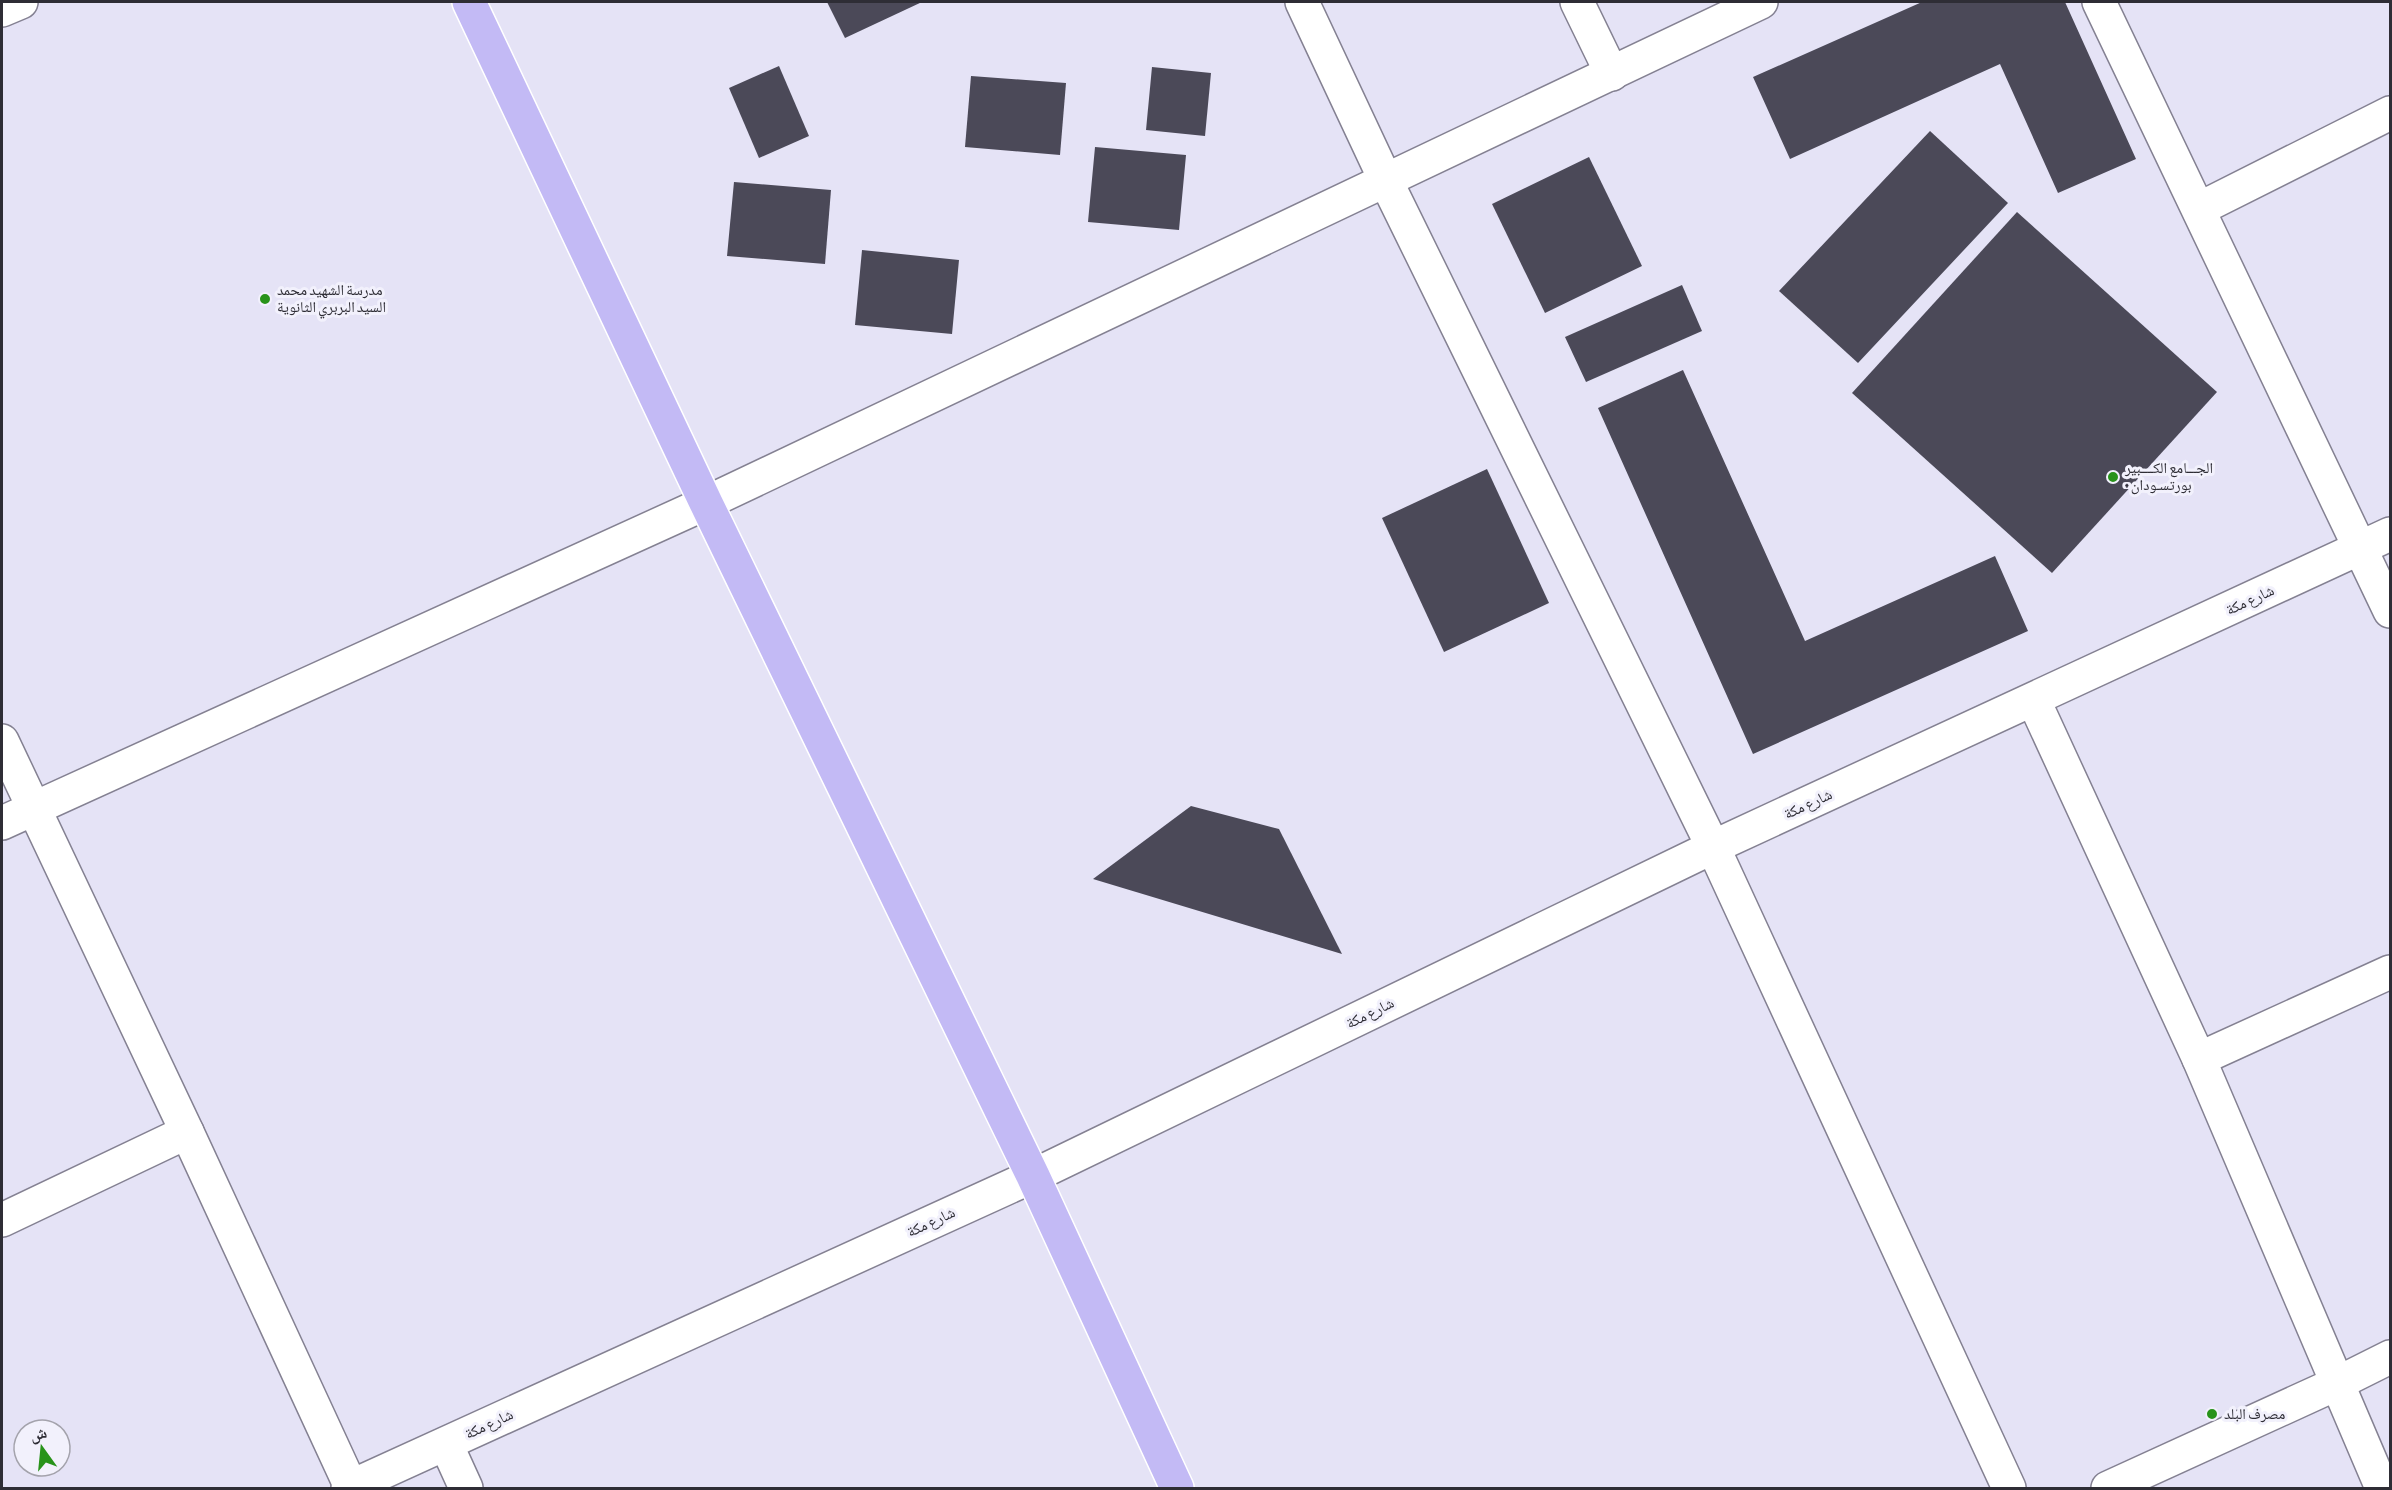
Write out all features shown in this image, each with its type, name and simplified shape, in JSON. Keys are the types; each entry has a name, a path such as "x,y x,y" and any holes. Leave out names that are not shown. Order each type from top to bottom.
{"highway":[{"path":"469,2 706,503 1033,1176 1177,1488"}],"street":[{"path":"2,10 21,2"},
{"path":"1302,2 1385,179 1713,848 2009,1488"},
{"path":"1577,2 1612,74"},
{"path":"2,824 706,503 1761,2"},
{"path":"2099,2 2391,611"},
{"path":"2199,209 2391,113"},
{"name":"شارع مكة","path":"349,1488 1033,1176 1713,848 2391,534"},
{"path":"2034,700 2199,1059 2382,1488"},
{"path":"2,741 187,1132 349,1488"},
{"path":"2199,1059 2391,972"},
{"path":"2,1220 187,1132"},
{"path":"2108,1488 2391,1357"},
{"path":"446,1444 466,1488"}],"building":[{"path":"827,2 922,2 845,38"},
{"path":"1922,2 2065,2 2136,159 2058,193 2000,64 1790,159 1753,77"},
{"path":"779,66 809,136 759,158 729,88"},
{"path":"1152,67 1211,73 1205,136 1146,130"},
{"path":"971,76 1066,83 1060,155 965,147"},
{"path":"1930,131 2008,203 1858,363 1779,291"},
{"path":"1095,147 1186,155 1179,230 1088,222"},
{"path":"1589,157 1642,266 1545,313 1492,204"},
{"path":"734,182 831,190 825,264 727,256"},
{"path":"2017,212 2217,392 2052,573 1852,393"},
{"path":"862,250 959,260 952,334 855,325"},
{"path":"1682,285 1702,331 1586,382 1565,337"},
{"path":"1683,370 1805,641 1995,556 2028,631 1753,754 1598,408"},
{"path":"1487,469 1549,603 1444,652 1382,518"},
{"path":"1191,806 1279,829 1342,954 1093,879"}],"place":[{"name":"مدرسة الشهيد محمد السيد البربري الثانوية","path":"265,299"},
{"name":"الجـــامع الكــــبير - بورتسـودان","path":"2113,477"},
{"name":"مصرف البلد","path":"2212,1414"}]}
